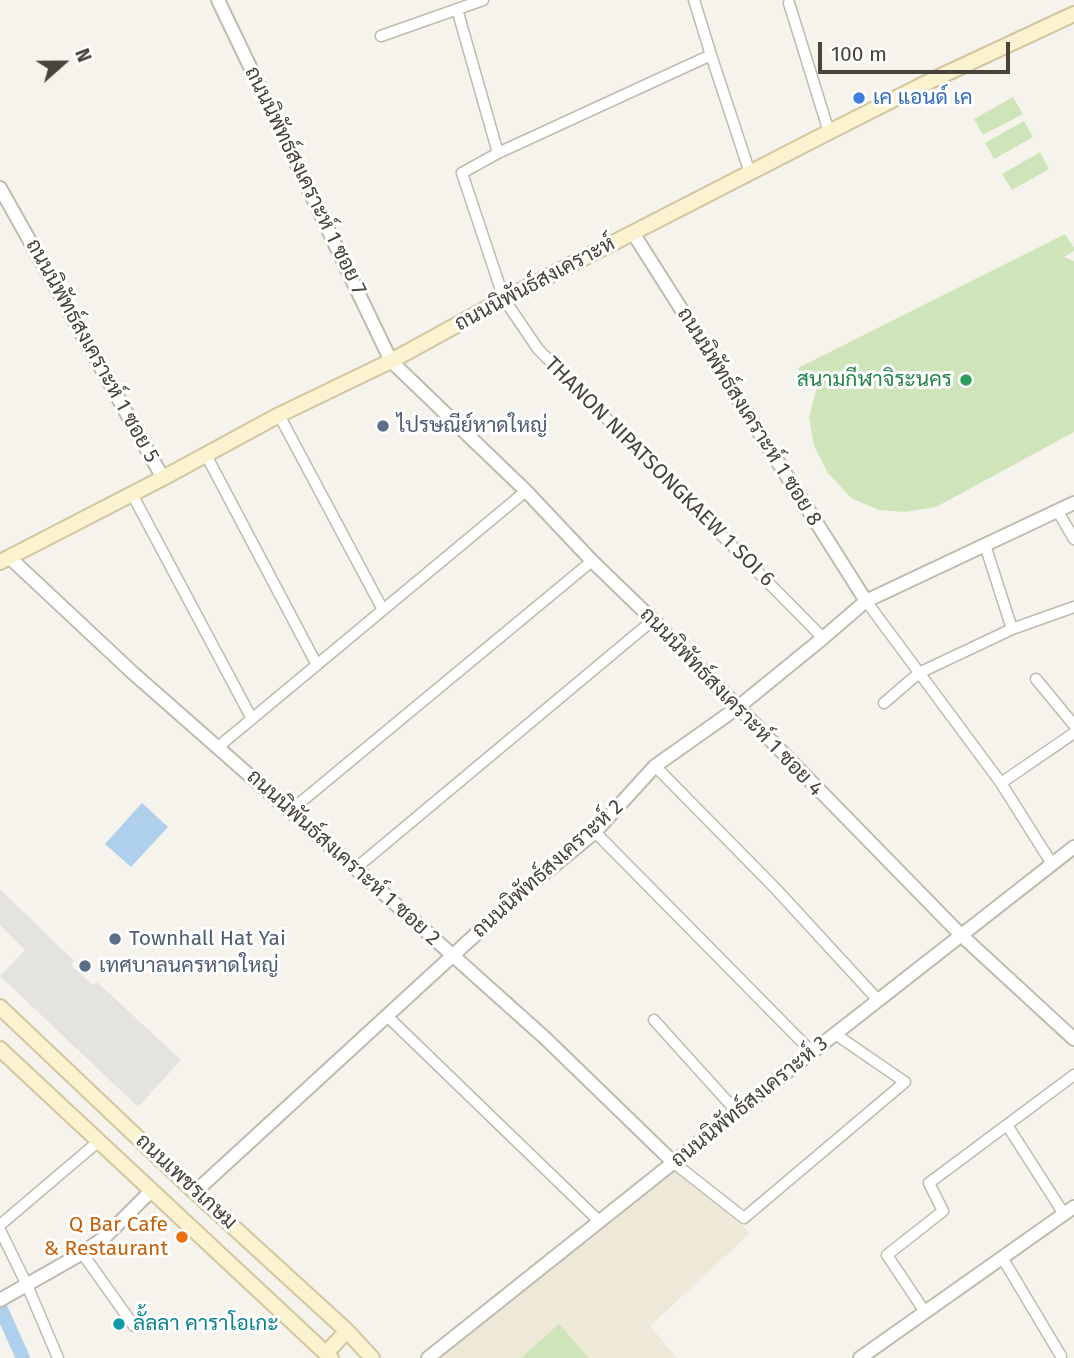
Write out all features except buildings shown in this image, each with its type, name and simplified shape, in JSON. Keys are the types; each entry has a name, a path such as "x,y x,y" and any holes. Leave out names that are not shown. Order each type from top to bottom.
{"main road":[{"name":"ถนนนิพันธ์สงเคราะห์","path":"5,559 829,132 1074,14"},
{"name":"ถนนเพชรเกษม","path":"0,1007 195,1192 347,1331 372,1358"},
{"name":"ถนนเพชรเกษม","path":"0,1049 329,1356"},
{"path":"329,1356 347,1331"}],"street":[{"name":"ถนนนิพัทธ์สงเคราะห์ 1 ซอย 7","path":"218,0 391,361"},
{"path":"381,36 482,0"},
{"path":"694,0 750,173"},
{"path":"789,3 829,132"},
{"path":"457,9 498,153 710,55"},
{"name":"THANON NIPATSONGKAEW 1 SOI 6","path":"498,153 462,173 504,299 538,349 823,638"},
{"name":"ถนนนิพัทธ์สงเคราะห์ 1 ซอย 5","path":"0,188 163,478"},
{"name":"ถนนนิพัทธ์สงเคราะห์ 1 ซอย 8","path":"633,233 866,601"},
{"name":"ถนนนิพัทธ์สงเคราะห์ 1 ซอย 4","path":"391,361 526,491 961,935 1074,1039"},
{"path":"279,415 383,610"},
{"path":"205,455 317,665"},
{"path":"218,747 526,491"},
{"path":"132,494 252,719"},
{"name":"ถนนนิพัทธ์สงเคราะห์ 2","path":"195,1192 523,891 595,832 655,766 737,708 866,601 1074,503"},
{"path":"1057,510 1074,538"},
{"path":"985,545 1012,629"},
{"name":"ถนนนิพันธ์สงเคราะห์ 1 ซอย 2","path":"5,559 545,1038 674,1163"},
{"path":"290,811 592,561"},
{"path":"866,601 1001,783 1052,864"},
{"path":"884,703 919,673 1012,629 1074,607"},
{"path":"356,868 653,621"},
{"path":"1036,680 1074,725"},
{"path":"1001,783 1074,733"},
{"path":"655,766 775,888 878,1000"},
{"path":"595,832 812,1052"},
{"name":"ถนนนิพัทธ์สงเคราะห์ 3","path":"428,1358 1074,847"},
{"path":"387,1016 600,1221"},
{"path":"654,1020 737,1112"},
{"path":"674,1163 744,1218 905,1082 835,1034"},
{"path":"925,1312 887,1255 943,1211 929,1183 1074,1074"},
{"path":"860,1358 1069,1211 1007,1125"},
{"path":"58,1358 0,1227 99,1141"},
{"path":"0,1300 105,1237 152,1190"},
{"path":"82,1253 134,1326"},
{"path":"1003,1259 1061,1356"}],"shaded area":[{"path":"0,889 74,961 71,965 93,985 97,982 181,1060 138,1107 0,976 25,950 0,925"},
{"path":"671,1163 750,1233 650,1326 677,1358 431,1358"}],"green space":[{"path":"1013,97 1023,114 983,135 974,119"},
{"path":"1024,121 1033,137 994,159 985,143"},
{"path":"1040,152 1049,169 1012,190 1002,174"},
{"path":"1065,234 1074,248 1074,251 1064,257 1074,261 1074,432 936,507 904,512 879,510 851,498 828,473 814,446 809,417 817,387 808,390 798,368"},
{"path":"559,1324 589,1358 521,1358"}],"water":[{"path":"142,803 168,827 131,867 105,844"}],"waterway":[{"path":"0,1307 23,1358"}],"place":[{"name":"เค แอนด์ เค","path":"859,98"},
{"name":"สนามกีฬาจิระนคร","path":"966,380"},
{"name":"ไปรษณีย์หาดใหญ่","path":"383,426"},
{"name":"Townhall Hat Yai","path":"115,939"},
{"name":"เทศบาลนครหาดใหญ่","path":"85,966"},
{"name":"Q Bar Cafe & Restaurant","path":"182,1237"},
{"name":"ลั้ลลา คาราโอเกะ","path":"119,1324"}]}
